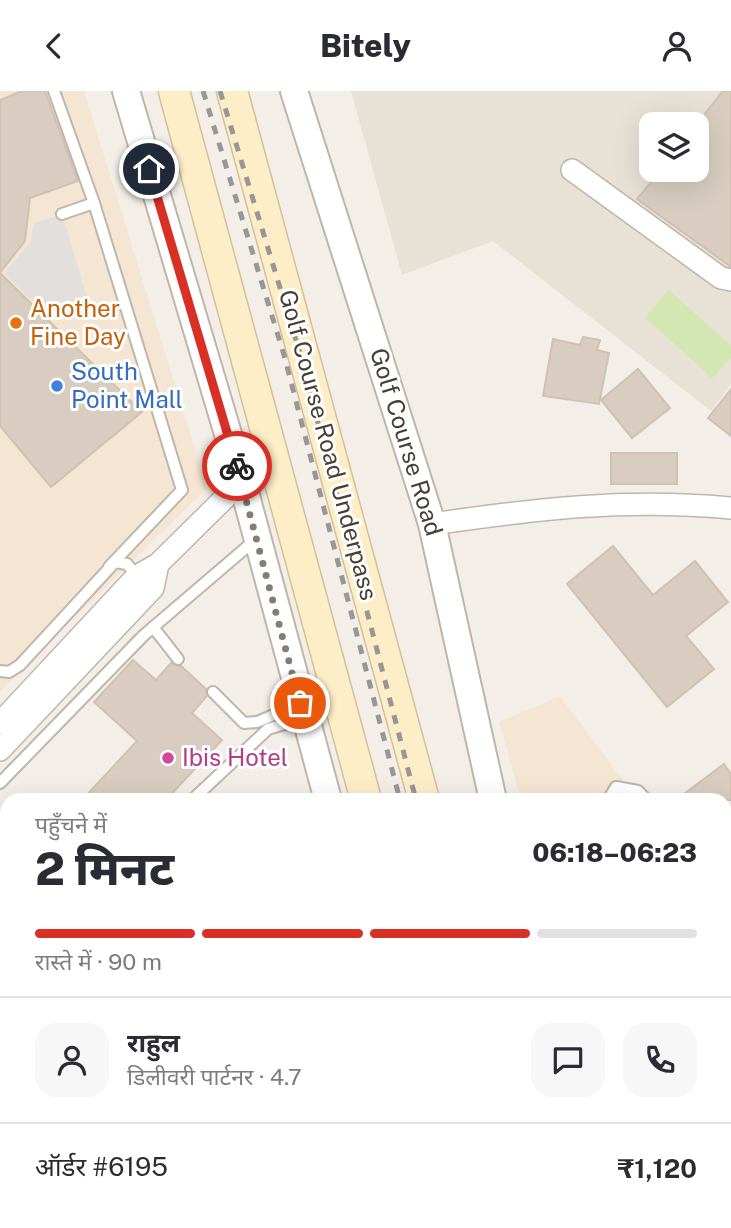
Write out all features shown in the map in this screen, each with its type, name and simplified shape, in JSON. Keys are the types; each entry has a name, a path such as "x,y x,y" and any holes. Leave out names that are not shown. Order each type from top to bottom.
{"main road":[{"path":"174,91 364,793"},
{"name":"Golf Course Road Underpass","path":"232,91 422,793"}],"street":[{"path":"126,91 242,481 326,793"},
{"name":"Golf Course Road","path":"295,91 432,524 491,793"},
{"path":"572,170 721,278 731,280"},
{"path":"0,723 136,576 158,563 242,481"},
{"path":"432,524 555,507 666,502 731,508"},
{"path":"0,750 153,589 158,563"}],"lane":[{"path":"0,671 9,672 20,665 182,490 94,203 54,91"},
{"path":"62,214 94,203"},
{"path":"0,783 153,628 258,538"},
{"path":"109,567 120,562 127,564 136,576"},
{"path":"153,628 178,659"},
{"path":"213,692 244,723 302,711"},
{"path":"199,793 268,729 302,711"},
{"path":"612,793 616,787 640,793"}],"shaded area":[{"name":"South Point Mall","path":"0,91 84,91 207,488 0,691"},
{"path":"351,91 731,91 731,384 711,411 493,241 402,275"},
{"path":"62,214 87,298 46,315 4,273 30,243 34,223"},
{"path":"560,696 633,793 519,793 499,722"}],"green space":[{"path":"669,290 731,346 731,358 712,378 645,317"}],"building":[{"path":"22,91 45,91 78,181 30,198 25,241 0,273 0,100"},
{"path":"723,91 731,91 731,267 637,199 651,182 709,182 709,112 706,112"},
{"name":"South Point Mall","path":"0,273 142,412 51,487 0,426"},
{"path":"583,337 600,340 597,350 609,353 599,404 543,396 553,339 580,345"},
{"path":"638,369 670,408 632,438 601,400"},
{"path":"731,389 731,436 708,418"},
{"path":"611,453 677,453 677,484 611,484"},
{"path":"613,546 653,595 695,561 728,602 686,636 714,669 667,707 567,584"},
{"path":"133,660 156,680 171,663 181,666 206,689 207,696 192,713 222,740 173,793 89,793 137,741 94,702"},
{"path":"724,764 731,774 731,793 685,793"}],"railway":[{"path":"203,91 284,355 398,793"},
{"path":"220,91 299,350 414,793"}],"way so far":[{"path":"237,466 300,703"}],"place":[{"name":"Another Fine Day","path":"16,323"},
{"name":"South Point Mall","path":"57,386"},
{"name":"Ibis Hotel","path":"168,758"}],"route":[{"path":"149,169 237,466"}]}
